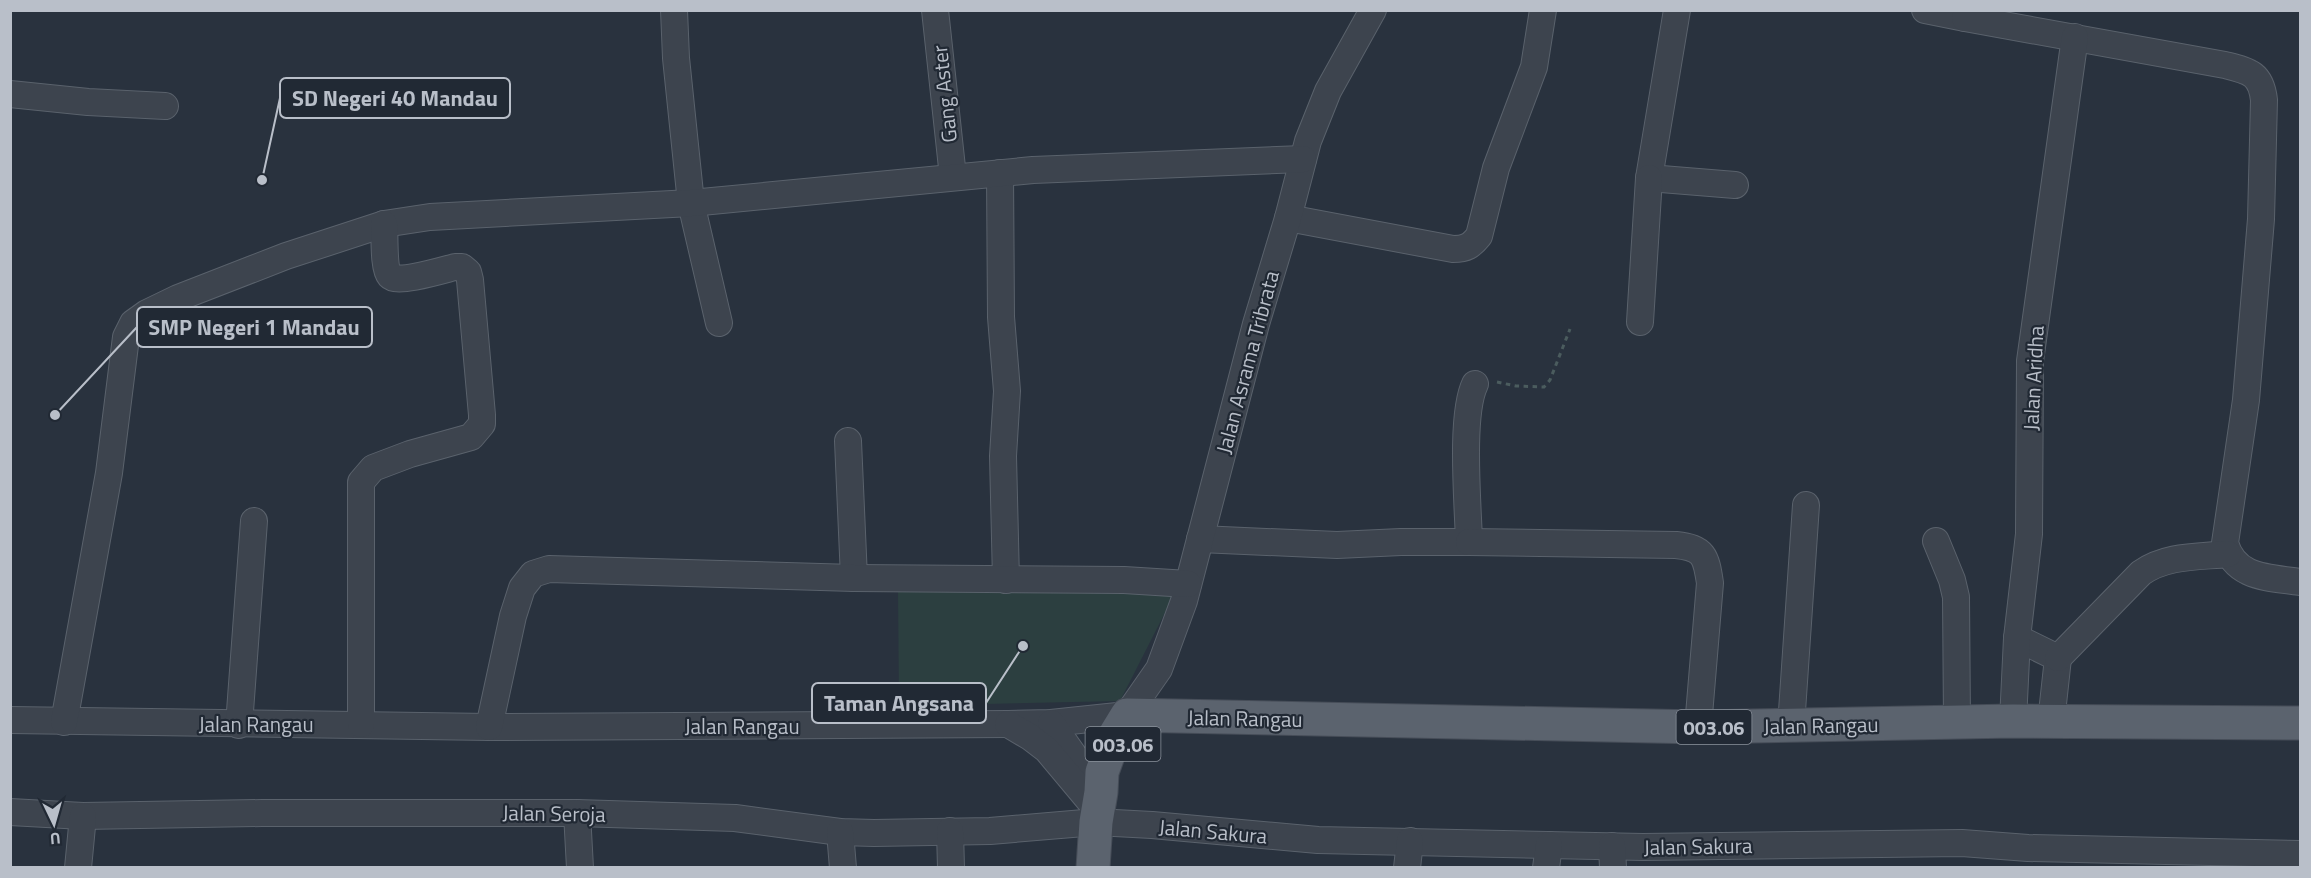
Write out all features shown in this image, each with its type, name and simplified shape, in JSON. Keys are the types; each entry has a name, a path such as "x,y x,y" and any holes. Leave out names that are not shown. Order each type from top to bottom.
{"main road":[{"name":"Jalan Rangau","path":"1154,706 1698,727 2013,720 2301,723"},
{"name":"003.06","path":"1093,867 1102,771 1116,733 1154,706"}],"street":[{"path":"674,10 676,58 691,203 719,323"},
{"name":"Gang Aster","path":"934,10 953,177"},
{"name":"Jalan Asrama Tribrata","path":"1154,706 1256,324 1288,218 1308,141 1328,92 1373,10"},
{"path":"1288,218 1454,249 1463,249 1472,245 1479,236 1496,168 1534,67 1543,10"},
{"path":"1640,322 1650,178 1677,10"},
{"path":"1924,10 1965,14 2246,70 2258,78 2263,87 2265,100 2261,219 2246,399 2225,543 2233,563 2243,569 2261,576 2301,582"},
{"name":"Jalan Aridha","path":"2013,720 2017,638 2028,534 2031,361 2075,37"},
{"path":"10,94 88,102 165,106"},
{"path":"64,722 109,473 126,338 133,323 147,312 286,256 384,224 430,217 691,203 1033,170 1303,159"},
{"path":"1000,173 1001,317 1007,391 1003,456 1006,580"},
{"path":"1650,178 1735,185"},
{"path":"361,724 361,482 373,468 410,454 471,437 482,424 468,272 462,267 455,267 405,279 390,276 387,269 384,224"},
{"path":"1469,542 1466,455 1469,406 1475,384"},
{"path":"848,441 854,578"},
{"path":"1791,726 1806,505"},
{"path":"239,724 254,521"},
{"path":"1200,539 1337,545 1469,542 1692,546 1702,553 1710,583 1698,727"},
{"path":"1936,541 1952,580 1956,597 1957,722"},
{"path":"2051,722 2058,658 2141,573 2166,560 2228,554"},
{"path":"489,727 513,616 522,588 533,574 549,568 854,578 1124,580 1188,584"},
{"path":"2017,638 2058,658"},
{"name":"Jalan Rangau","path":"10,720 489,727 1008,724 1051,723 1154,706"},
{"path":"1051,723 1098,808"},
{"path":"1008,724 1047,750 1098,808"},
{"name":"Jalan Seroja","path":"10,812 83,816 262,813 577,813 735,818 840,832 990,831 1098,808"},
{"name":"Jalan Sakura","path":"1098,808 1152,825 1318,840 1410,842 1548,856 1856,856 1962,843 2028,848 2298,858"},
{"path":"577,813 580,867"},
{"path":"78,867 83,816"},
{"path":"950,831 951,867"},
{"path":"840,832 843,867"},
{"path":"1407,867 1410,842"}],"path":[{"path":"1475,384 1480,381 1496,381 1515,386 1544,387 1550,380 1570,329"}],"shaded area":[{"path":"898,590 1176,591 1120,701 899,706"}],"place":[{"name":"SD Negeri 40 Mandau","path":"262,180"},
{"name":"SMP Negeri 1 Mandau","path":"55,415"},
{"name":"Taman Angsana","path":"1023,646"}]}
